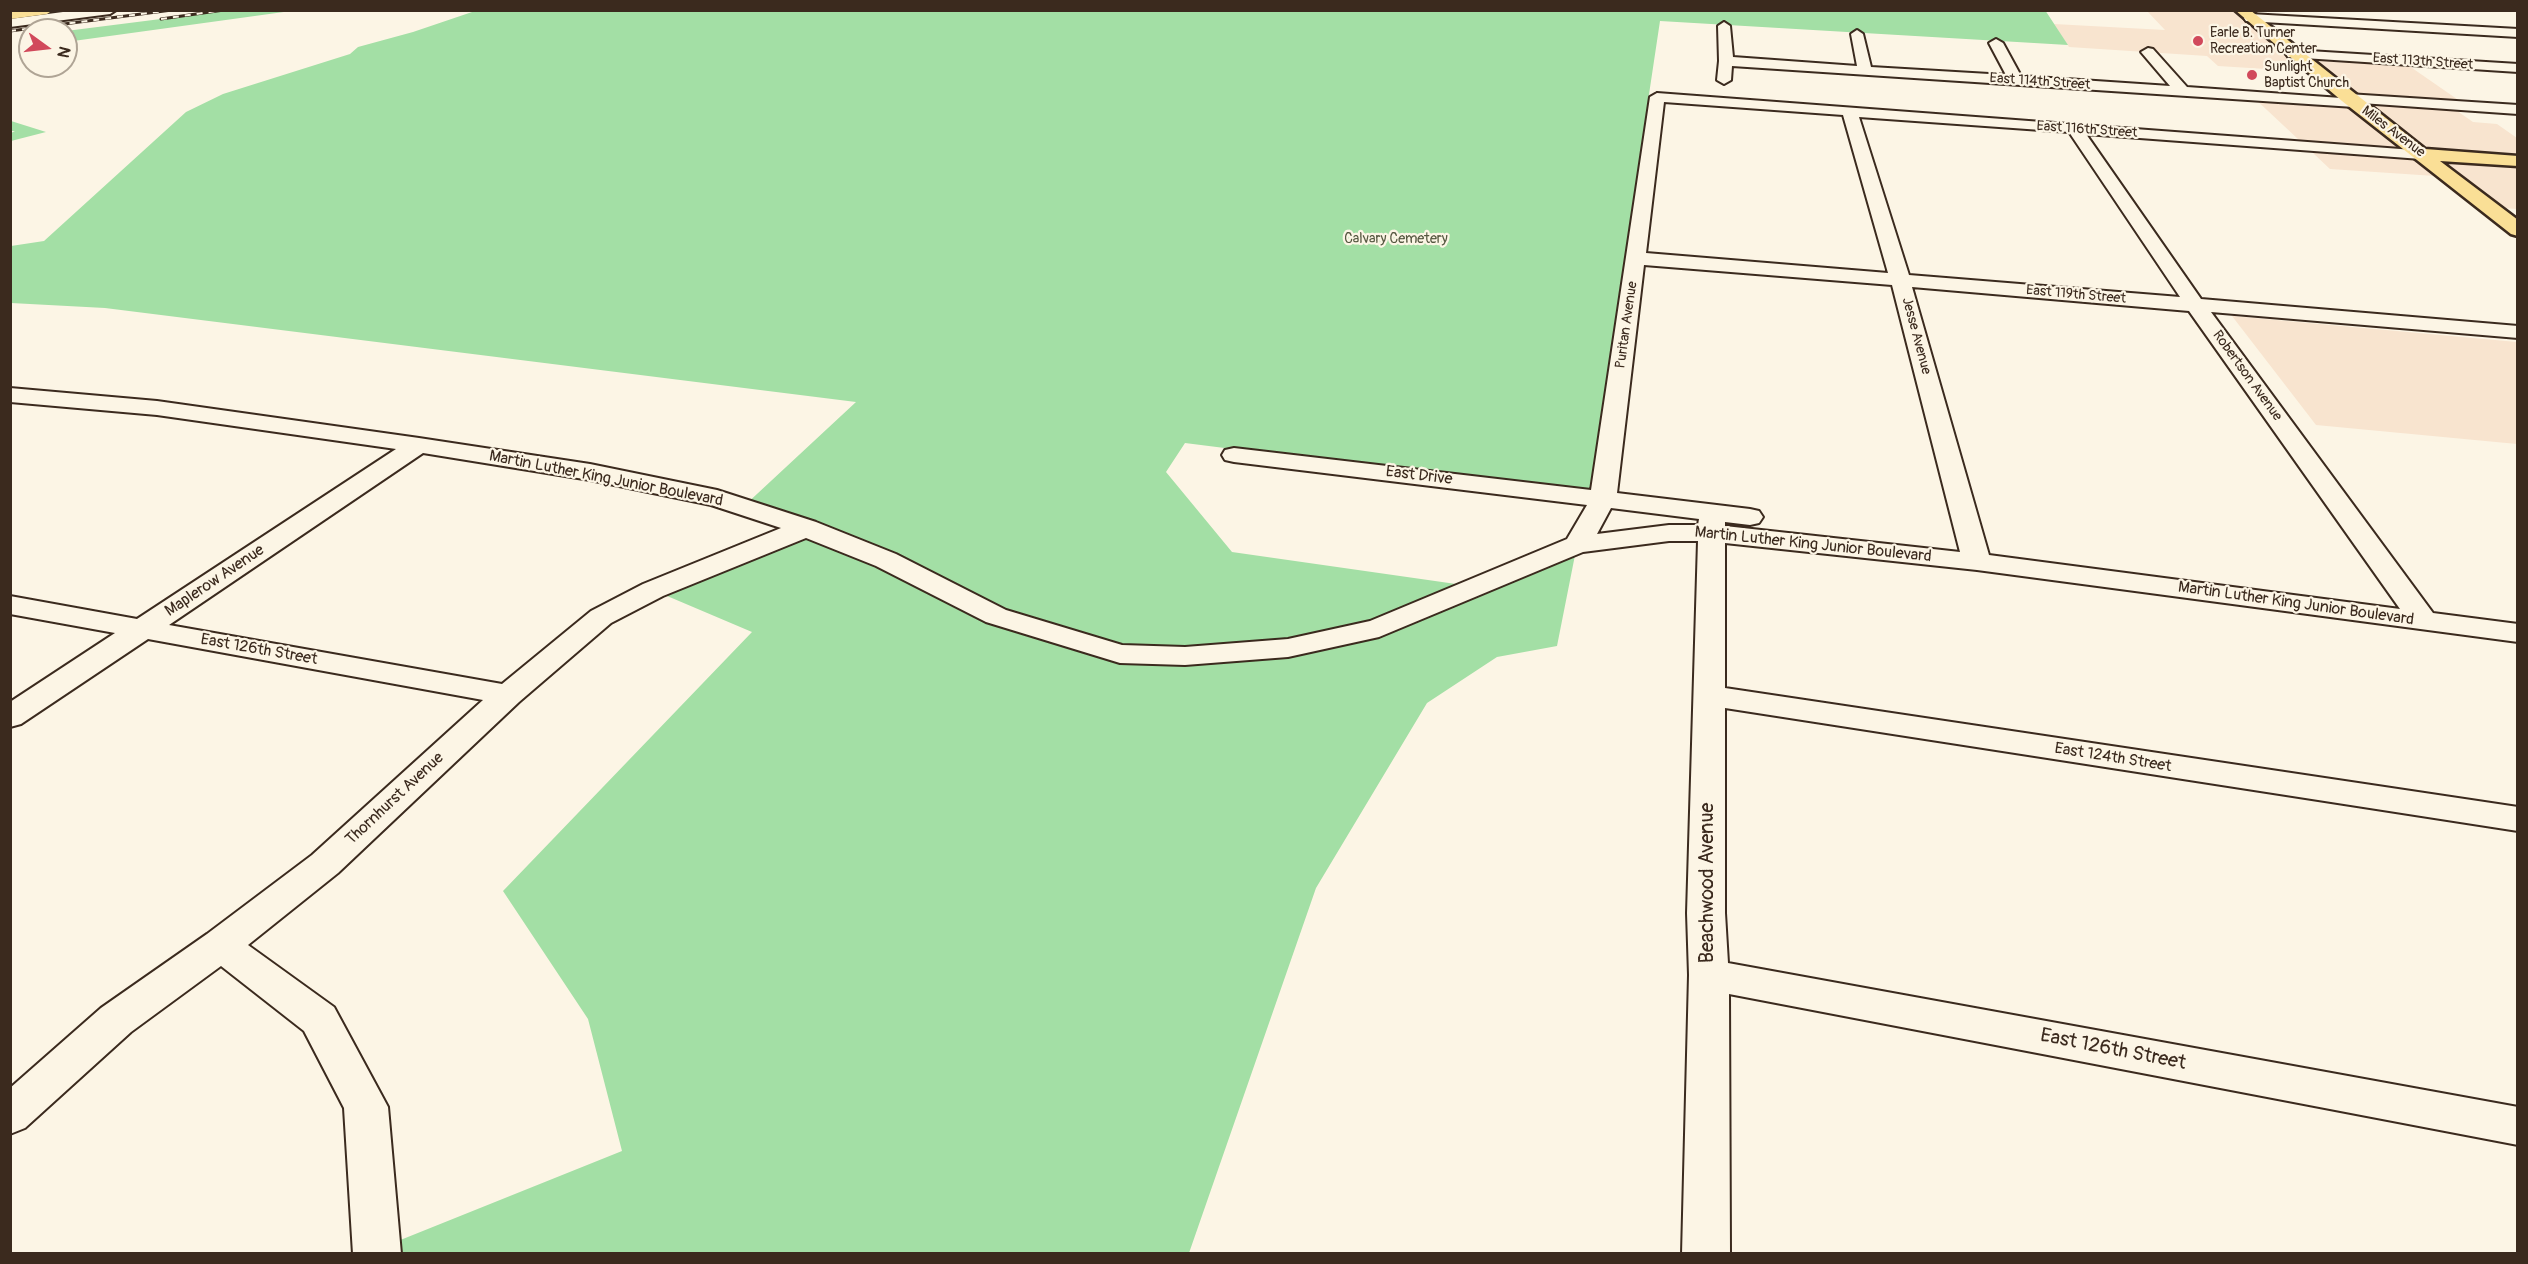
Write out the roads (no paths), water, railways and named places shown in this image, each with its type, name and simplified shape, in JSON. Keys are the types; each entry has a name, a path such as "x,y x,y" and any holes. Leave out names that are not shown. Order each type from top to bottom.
{"main road":[{"path":"10,15 47,10"},
{"name":"Miles Avenue","path":"2246,14 2292,54 2517,231"},
{"name":"East 116th Street","path":"2421,154 2517,161"}],"street":[{"path":"10,23 110,10"},
{"path":"2246,14 2517,33"},
{"path":"1722,103 1726,61 1724,26"},
{"path":"1857,34 1865,70"},
{"path":"1996,44 2016,81"},
{"path":"2148,52 2183,92"},
{"name":"East 113th Street","path":"2292,54 2517,68"},
{"name":"East 114th Street","path":"1726,61 2183,92 2517,110"},
{"name":"East 116th Street","path":"1657,97 2421,154"},
{"name":"Puritan Avenue","path":"1577,545 1604,500 1657,97"},
{"name":"Jesse Avenue","path":"1850,112 1900,279 1975,554"},
{"name":"Robertson Avenue","path":"2075,129 2195,305 2417,610"},
{"name":"East 119th Street","path":"1635,258 2517,332"},
{"name":"Martin Luther King Junior Boulevard","path":"10,395 158,408 419,445 590,472 717,498 806,528 886,560 996,616 1120,654 1185,656 1288,648 1379,628 1577,545 1669,533 1712,522"},
{"name":"Maplerow Avenue","path":"10,717 419,445"},
{"name":"East Drive","path":"1234,454 1604,500"},
{"name":"Martin Luther King Junior Boulevard","path":"1604,500 1712,522 2417,610 2517,613"},
{"name":"Beachwood Avenue","path":"1706,1254 1709,975 1706,913 1712,522"},
{"name":"Thornhurst Avenue","path":"10,1115 116,1020 220,945 325,864 508,695 601,617 653,590 806,528"},
{"name":"East 126th Street","path":"10,605 508,695"},
{"name":"Martin Luther King Junior Boulevard","path":"2417,610 2517,633"},
{"name":"East 124th Street","path":"1709,696 2517,819"},
{"path":"220,945 319,1019 366,1107 377,1254"},
{"name":"East 126th Street","path":"1709,975 2517,1126"}],"railway":[{"path":"10,31 172,10"},
{"path":"161,19 224,10"}],"place":[{"name":"Earle B. Turner Recreation Center","path":"2198,41"},
{"name":"Sunlight Baptist Church","path":"2252,75"}],"park label":[{"name":"Calvary Cemetery","path":"1396,239"}]}
